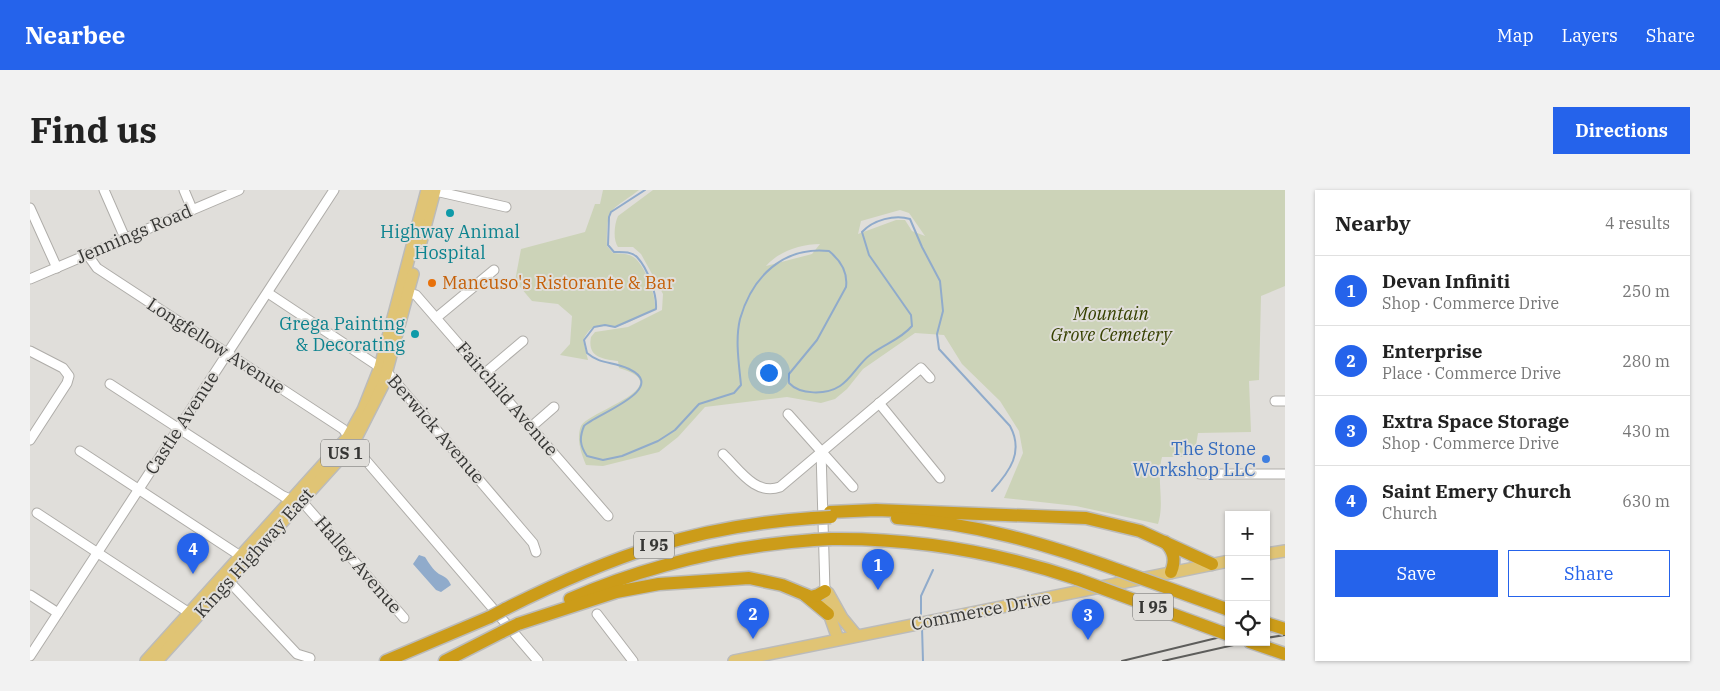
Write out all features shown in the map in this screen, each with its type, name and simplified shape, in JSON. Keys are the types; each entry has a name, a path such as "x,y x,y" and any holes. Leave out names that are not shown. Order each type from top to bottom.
{"highway":[{"path":"831,514 860,509 1076,517 1118,524 1161,539 1212,564"},
{"name":"I 95","path":"402,661 587,570 631,553 698,534 767,522 831,514 906,519 975,528 1043,544 1225,609"},
{"name":"I 95","path":"445,661 518,624 592,590 657,567 739,548 831,539 884,540 952,547 1019,561 1077,579 1225,633"},
{"path":"1161,539 1169,546 1173,554 1174,563 1171,572"},
{"path":"518,624 616,592 659,584 749,578 772,582 800,593 815,596 825,591"},
{"path":"800,593 828,614"},
{"path":"386,661 490,617"},
{"path":"1270,624 1285,629"},
{"path":"457,661 502,632"},
{"path":"1262,646 1285,654"}],"main road":[{"name":"Kings Highway East","path":"157,661 193,615 350,440 369,415 384,369 432,190"},
{"path":"1270,553 1285,551"},
{"name":"Commerce Drive","path":"734,661 1225,562"},
{"path":"825,591 828,614 838,639"},
{"path":"825,591 842,618 856,635"},
{"name":"Kings Highway East","path":"146,661 193,615"}],"street":[{"path":"104,190 125,238"},
{"path":"184,190 192,209"},
{"name":"Jennings Road","path":"30,279 239,190"},
{"name":"Castle Avenue","path":"30,656 334,190"},
{"path":"432,190 506,207"},
{"path":"30,208 56,268"},
{"name":"Longfellow Avenue","path":"87,254 97,268 343,429 350,440 538,661"},
{"path":"436,318 494,270"},
{"name":"Fairchild Avenue","path":"404,291 416,295 608,516"},
{"name":"Berwick Avenue","path":"268,293 384,369 533,543 536,552"},
{"path":"484,374 523,341"},
{"path":"30,351 63,368 69,376 67,383 30,440"},
{"path":"723,454 757,487 772,490 787,483 821,451 921,368 930,378"},
{"name":"Halley Avenue","path":"110,384 283,496 296,500 404,618"},
{"path":"879,403 940,478"},
{"path":"531,427 554,407"},
{"path":"788,414 852,487"},
{"path":"80,451 244,558"},
{"path":"821,451 825,591"},
{"path":"1200,474 1285,474"},
{"path":"36,513 98,551 193,615"},
{"path":"226,578 297,654 310,658"},
{"path":"30,595 58,613"},
{"path":"597,614 633,661"}],"green space":[{"path":"603,190 639,190 616,207 609,216 607,246 613,253 631,256 640,263 652,290 655,309 620,325 593,327 583,340 588,360 560,355 570,344 572,316 558,304 532,301 515,281 521,249 585,232 595,204 600,204"},
{"name":"Mountain Grove Cemetery","path":"653,190 1285,190 1285,286 1261,296 1259,380 1249,381 1251,432 1198,433 1194,457 1162,457 1160,466 1161,507 1158,524 1076,506 1004,498 1023,453 1019,431 1000,401 962,364 944,335 915,333 863,369 847,389 835,399 821,403 787,397 705,407 678,437 659,452 603,466 586,465 579,441 581,426 587,420 626,398 636,390 640,383 635,375 619,368 618,361 597,356 591,349 591,337 595,332 628,327 662,310 663,294 641,254 633,247 618,247 616,244 615,232 618,216","holes":["900,210 909,213 925,236 912,231 905,220 896,220 858,234 861,221","820,244 812,254 766,266 777,256 791,249 805,245"]}],"water":[{"path":"419,555 425,557 431,566 446,578 451,585 441,592 436,590 413,564"}],"waterway":[{"path":"645,190 611,212 609,217 608,245 614,252 632,254 641,262 653,289 656,309 615,327 605,325 594,327 584,340 587,353 592,357 629,369 640,377 641,385 636,393 626,401 584,426 581,442 587,456 603,460 622,456 658,441 675,430 699,404 734,393 741,385 738,335 740,319 745,304 752,290 772,267 784,259 797,254 812,251 829,251 837,258 842,267 846,276 846,287 817,340 789,374 789,383 806,392 828,391 840,386 870,355 902,335 912,326 911,315 869,255 862,232 878,221 898,217 910,219 940,281 943,311 937,334 939,349 1010,426 1014,435 1016,444 1013,461 992,491"},
{"path":"921,620 921,596 933,570"},
{"path":"922,627 923,661"}],"railway":[{"path":"1270,627 1285,624"},
{"path":"1270,637 1285,635"},
{"path":"1122,661 1225,636"},
{"path":"1163,661 1229,646"}],"place":[{"name":"Highway Animal Hospital","path":"450,213"},
{"name":"Mancuso's Ristorante & Bar","path":"432,283"},
{"name":"Grega Painting & Decorating","path":"415,334"},
{"name":"The Stone Workshop LLC","path":"1266,459"},
{"name":"Saint Emery Church","path":"193,574"},
{"name":"Devan Infiniti","path":"878,590"},
{"name":"Enterprise","path":"753,639"},
{"name":"Extra Space Storage","path":"1088,640"}]}
